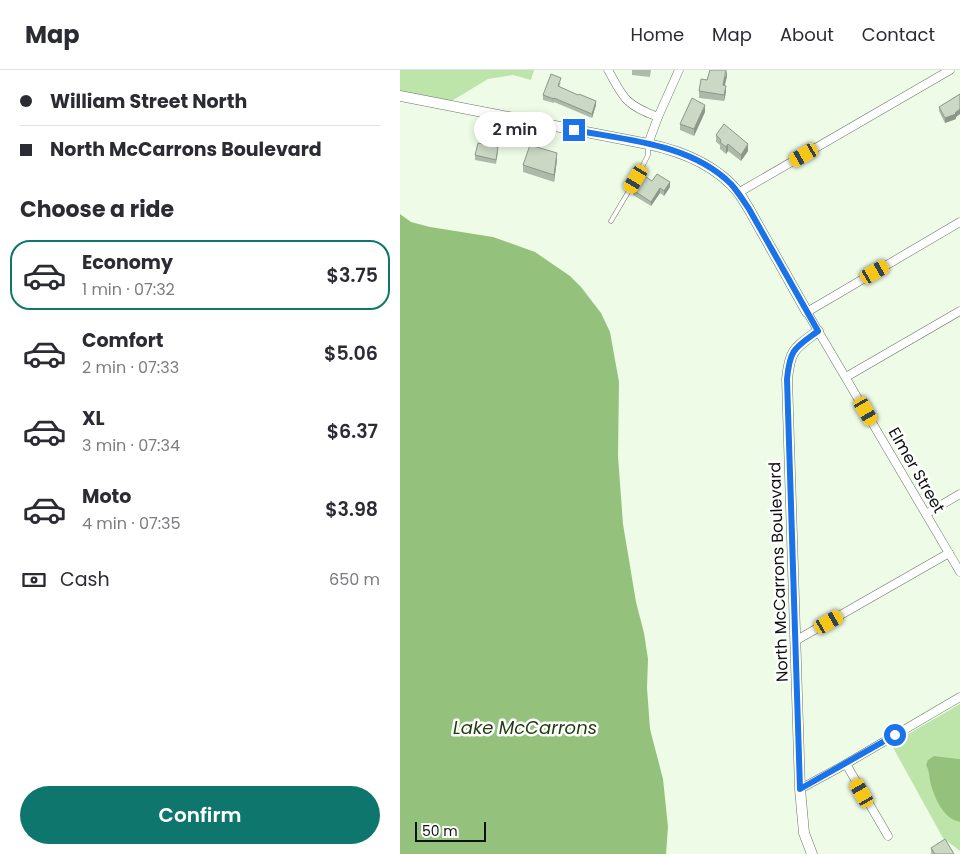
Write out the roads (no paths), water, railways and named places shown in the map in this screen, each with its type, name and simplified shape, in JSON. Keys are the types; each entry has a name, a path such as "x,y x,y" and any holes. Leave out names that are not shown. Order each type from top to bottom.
{"street":[{"path":"608,70 627,100 658,117"},
{"path":"648,144 658,117 680,70"},
{"path":"738,193 950,70"},
{"path":"400,96 648,144 676,152 702,163 729,183 738,193 808,312 960,222"},
{"path":"846,377 960,311"},
{"name":"Elmer Street","path":"808,312 960,572"},
{"name":"North McCarrons Boulevard","path":"812,854 804,833 800,789 787,379 791,355 797,346 818,331"},
{"path":"926,514 960,494"},
{"path":"795,641 949,553"},
{"path":"800,789 960,698"},
{"path":"846,764 888,836"}],"lane":[{"path":"612,221 648,155 648,144"}],"water":[{"name":"Lake McCarrons","path":"400,214 411,222 493,237 535,252 570,276 581,287 601,313 610,332 619,382 618,456 623,524 648,659 647,688 650,729 663,779 668,827 666,854 400,854"},
{"path":"934,756 960,759 960,822 945,813 935,796 926,765 928,760"}]}
